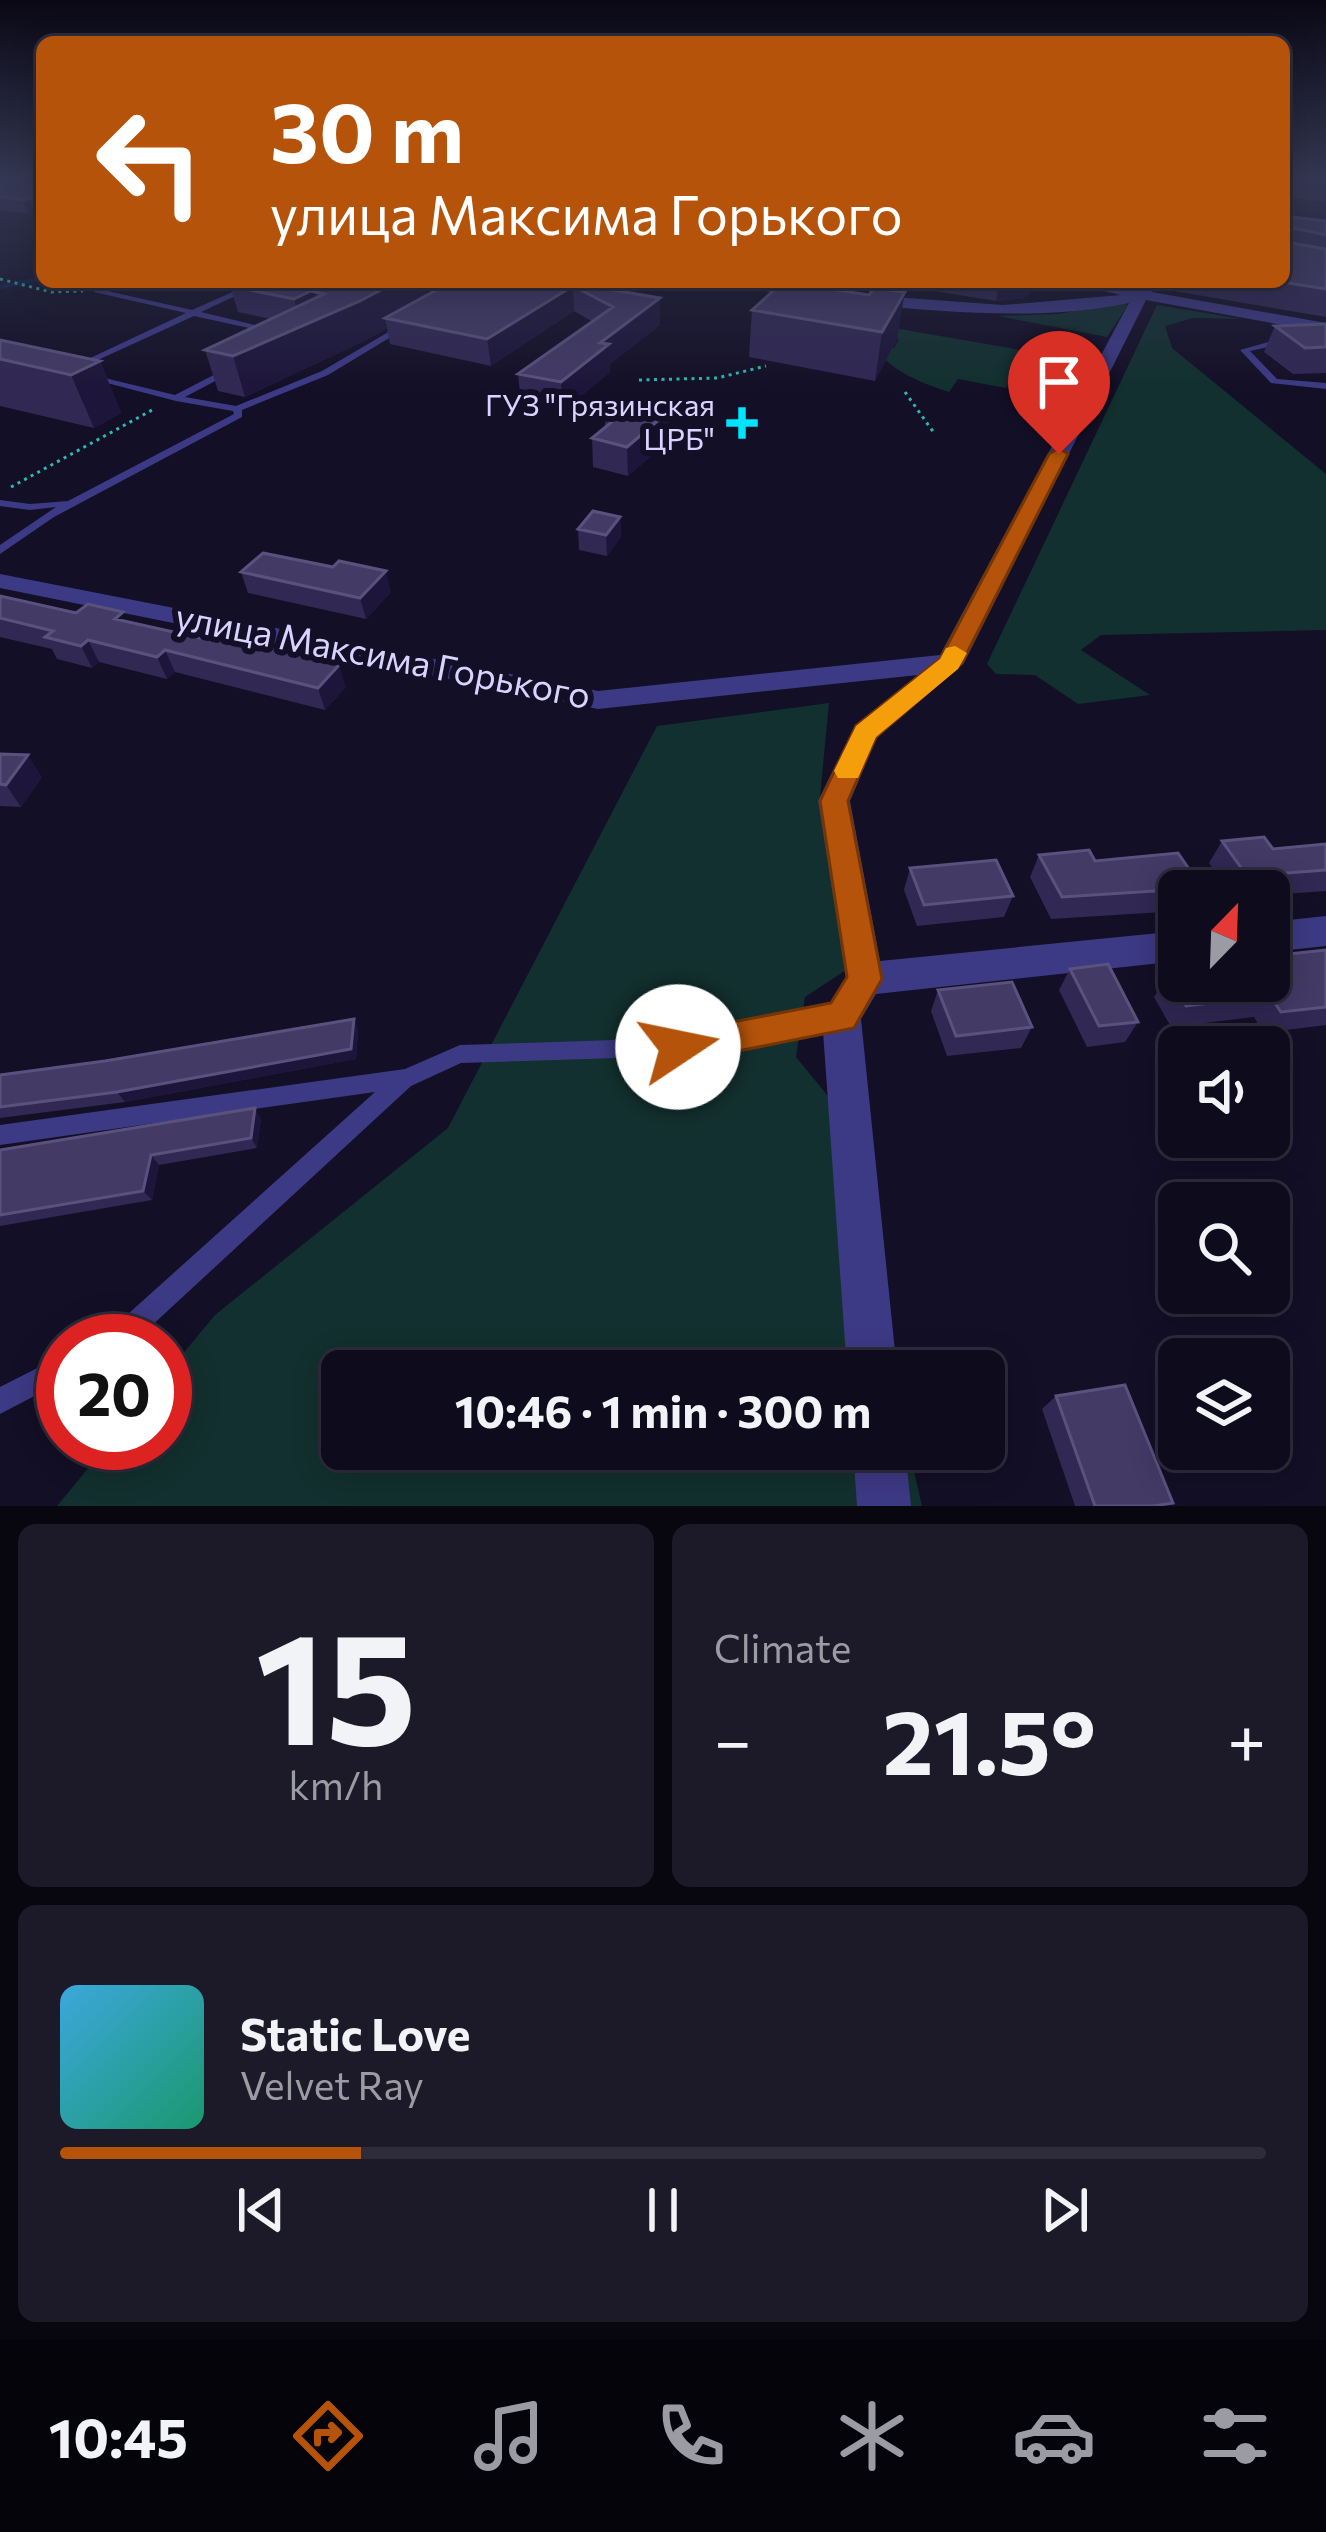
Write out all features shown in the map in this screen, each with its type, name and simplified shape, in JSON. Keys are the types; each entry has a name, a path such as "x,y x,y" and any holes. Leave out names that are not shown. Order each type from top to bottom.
{"street":[{"path":"804,288 835,297"},
{"path":"870,1350 841,1017 865,979 834,801 865,732 950,663 1146,289"},
{"path":"854,299 1037,310 1078,308 1146,289 1326,328"},
{"name":"улица Максима Горького","path":"0,581 598,700 950,663"},
{"path":"1290,935 1326,931"},
{"path":"865,979 1158,948"},
{"path":"881,1470 884,1506"}],"lane":[{"path":"248,288 68,370 237,409 325,373 421,317"},
{"path":"97,290 274,332"},
{"path":"1305,341 1244,350 1274,381 1326,386"},
{"path":"176,398 236,367"},
{"path":"0,550 73,502 239,415 237,409"},
{"path":"0,503 30,507 73,502"},
{"path":"0,1135 406,1078 460,1054 678,1047 841,1017"},
{"path":"147,1314 406,1078"},
{"path":"0,1402 36,1382"}],"path":[{"path":"0,279 51,292 97,290"},
{"path":"639,380 717,378 766,366"},
{"path":"904,392 934,433"},
{"path":"0,486 10,488 176,398"}],"green space":[{"path":"1128,305 1107,337 998,316 1058,314"},
{"path":"1157,305 1241,319 1193,318 1165,326 1172,348 1326,474 1326,630 1101,635 1081,650 1150,695 1078,704 1035,675 996,674 987,664"},
{"path":"871,324 1021,350 1029,357 1006,388 958,379 949,392 887,361 870,344 894,348 899,339 870,334"},
{"path":"829,703 819,807 846,970 805,997 796,1057 828,1096 886,1350 321,1350 321,1470 914,1470 922,1506 57,1506 87,1470 192,1470 192,1343 215,1315 448,1128 657,726"}],"building":[{"path":"1290,248 1326,249 1326,289 1290,283"},
{"path":"240,288 317,288 294,299"},
{"path":"385,288 233,356 205,350 324,294 315,292"},
{"path":"440,288 570,288 487,339 385,318"},
{"path":"577,288 660,298 600,343 609,344 561,382 518,374 613,307"},
{"path":"776,288 869,295 874,288 905,292 882,332 752,310"},
{"path":"1326,324 1326,347 1305,348 1275,326"},
{"path":"0,340 100,361 71,375 0,359"},
{"path":"626,402 669,411 627,447 592,438 613,421 605,419"},
{"path":"593,511 620,517 606,535 578,529"},
{"path":"263,553 333,567 339,561 386,571 360,598 241,572"},
{"path":"0,596 76,613 88,604 123,612 115,619 214,641 220,635 339,665 318,688 165,650 157,657 88,640 81,646 45,637 53,631 0,618"},
{"path":"0,754 28,755 6,785 0,784"},
{"path":"1264,837 1273,849 1326,844 1326,870 1243,870 1222,841"},
{"path":"1089,850 1095,861 1178,853 1190,870 1158,870 1158,891 1062,897 1039,855"},
{"path":"996,860 1013,896 924,905 910,868"},
{"path":"1326,950 1326,1007 1281,1012 1274,1002 1290,1002 1290,954"},
{"path":"1108,964 1138,1022 1099,1026 1070,969"},
{"path":"1012,982 1032,1027 956,1036 938,990"},
{"path":"354,1019 351,1049 117,1092 0,1107 0,1075"},
{"path":"255,1108 251,1138 151,1155 143,1191 0,1215 0,1150"},
{"path":"1125,1385 1173,1503 1095,1506 1056,1396"}],"waterway":[{"path":"16,284 36,280"},
{"path":"0,287 31,281"}],"slow traffic":[{"path":"848,771 865,732 950,663 955,653"}],"place":[{"name":"ГУЗ \"Грязинская ЦРБ\"","path":"742,423"}],"route":[{"path":"678,1047 841,1017 865,979 834,801 865,732 950,663 1059,454"}]}
